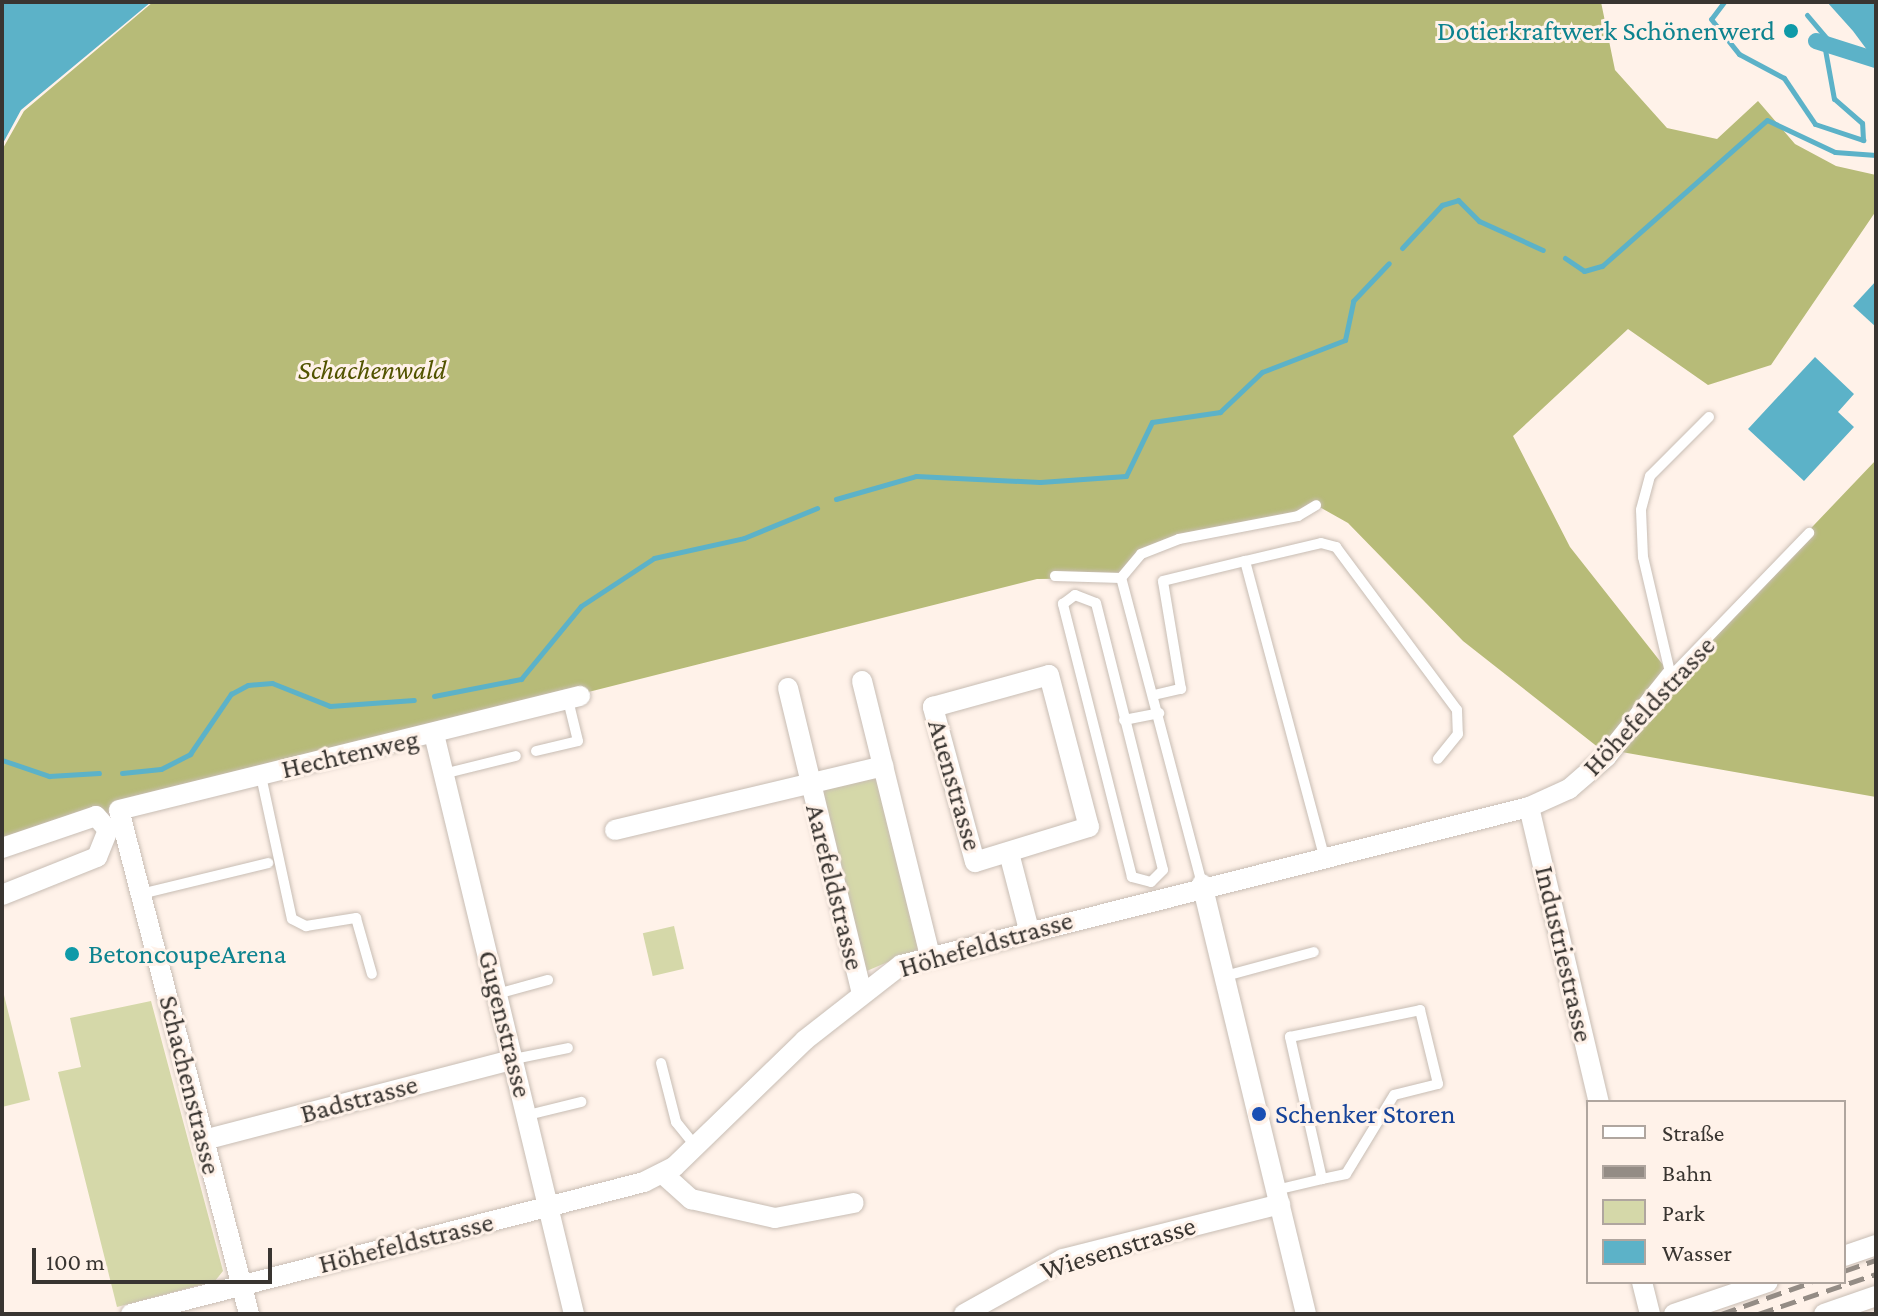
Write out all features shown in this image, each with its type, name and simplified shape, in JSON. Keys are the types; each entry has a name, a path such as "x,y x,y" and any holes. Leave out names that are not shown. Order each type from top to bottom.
{"street":[{"name":"Auenstrasse","path":"1049,675 1089,827 1009,853 975,862 970,856 933,707 1049,675"},
{"name":"Höhefeldstrasse","path":"131,1314 663,1174 696,1147 861,990 930,955 1202,884 1529,807 1569,789 1606,757 1671,676"},
{"path":"862,681 930,955"},
{"name":"Aarefeldstrasse","path":"788,688 861,990"},
{"name":"Hechtenweg","path":"119,810 574,698"},
{"name":"Gugenstrasse","path":"434,734 574,1314"},
{"name":"Aarefeldstrasse","path":"615,830 883,766"},
{"name":"Industriestrasse","path":"1529,807 1599,1100"},
{"name":"Schachenstrasse","path":"119,810 249,1314"},
{"path":"2,848 96,816 108,830 97,857 2,895"},
{"name":"Auenstrasse","path":"1009,853 1029,930"},
{"path":"1202,884 1306,1314"},
{"name":"Badstrasse","path":"204,1140 514,1059"},
{"path":"663,1174 691,1199 775,1218 854,1203"},
{"name":"Wiesenstrasse","path":"964,1314 1063,1259 1278,1197"},
{"path":"1846,1255 1876,1245"},
{"path":"1642,1284 1650,1314"},
{"path":"1674,1314 1762,1284"},
{"path":"1824,1314 1876,1296"}],"lane":[{"path":"1671,676 1643,557 1641,510 1650,476 1709,417"},
{"path":"1121,578 1141,554 1179,539 1298,516 1316,505"},
{"name":"Höhefeldstrasse","path":"1671,676 1809,533"},
{"path":"1154,695 1181,689 1163,581 1321,543 1336,547 1457,710 1458,734 1438,759"},
{"path":"1245,561 1324,855"},
{"path":"1055,576 1121,578"},
{"path":"1121,578 1202,884"},
{"path":"1066,597 1096,603 1124,720 1163,870 1151,882 1132,877 1066,597"},
{"path":"536,751 578,741 574,698"},
{"path":"1124,720 1159,713"},
{"path":"443,774 516,756"},
{"path":"261,776 292,919 306,926 356,918 372,974"},
{"path":"141,894 268,863"},
{"path":"1225,976 1314,952"},
{"path":"497,994 548,980"},
{"path":"1278,1197 1322,1179 1346,1174 1394,1095 1438,1084 1420,1010 1290,1037 1322,1179"},
{"path":"514,1059 568,1048"},
{"path":"661,1063 676,1122 696,1147"},
{"path":"528,1115 581,1102"}],"green space":[{"name":"Schachenwald","path":"153,2 1601,2 1615,70 1667,128 1717,139 1758,101 1795,144 1836,166 1876,175 1876,211 1771,365 1708,385 1628,329 1513,436 1570,547 1671,675 1876,460 1876,797 1599,748 1463,641 1348,523 1316,505 1298,516 1179,539 1141,554 1121,578 1037,579 96,816 2,848 2,150 24,111"},
{"path":"875,774 923,947 862,973 817,787"},
{"path":"674,926 684,969 653,976 643,933"},
{"path":"2,987 30,1100 2,1107"},
{"path":"151,1001 223,1271 215,1281 117,1307 58,1072 81,1067 70,1018"}],"water":[{"path":"2,2 151,2 21,110 2,145"},
{"path":"1827,2 1876,2 1876,62 1853,31"},
{"path":"1876,281 1876,327 1853,306"},
{"path":"1815,357 1854,394 1838,412 1854,427 1804,481 1748,429"}],"waterway":[{"path":"1724,2 1711,19 1739,54 1784,78 1815,124 1863,140 1862,123 1834,99 1824,44"},
{"path":"1807,15 1834,47"},
{"path":"1816,41 1876,60"},
{"path":"1565,258 1584,271 1602,266 1767,120 1835,152 1876,155"},
{"path":"1402,248 1442,205 1458,200 1479,221 1543,250"},
{"path":"836,499 916,476 1040,482 1126,476 1152,422 1220,412 1262,372 1345,340 1353,301 1389,263"},
{"path":"434,696 521,679 581,606 654,558 744,538 817,508"},
{"path":"122,773 161,769 190,754 231,694 248,685 272,683 330,706 414,700"},
{"path":"2,760 49,776 99,773"}],"railway":[{"path":"1846,1270 1876,1260"},
{"path":"1758,1314 1876,1274"},
{"path":"1721,1314 1806,1284"}],"place":[{"name":"Dotierkraftwerk Schönenwerd","path":"1791,31"},
{"name":"BetoncoupeArena","path":"72,954"},
{"name":"Schenker Storen","path":"1259,1114"}]}
